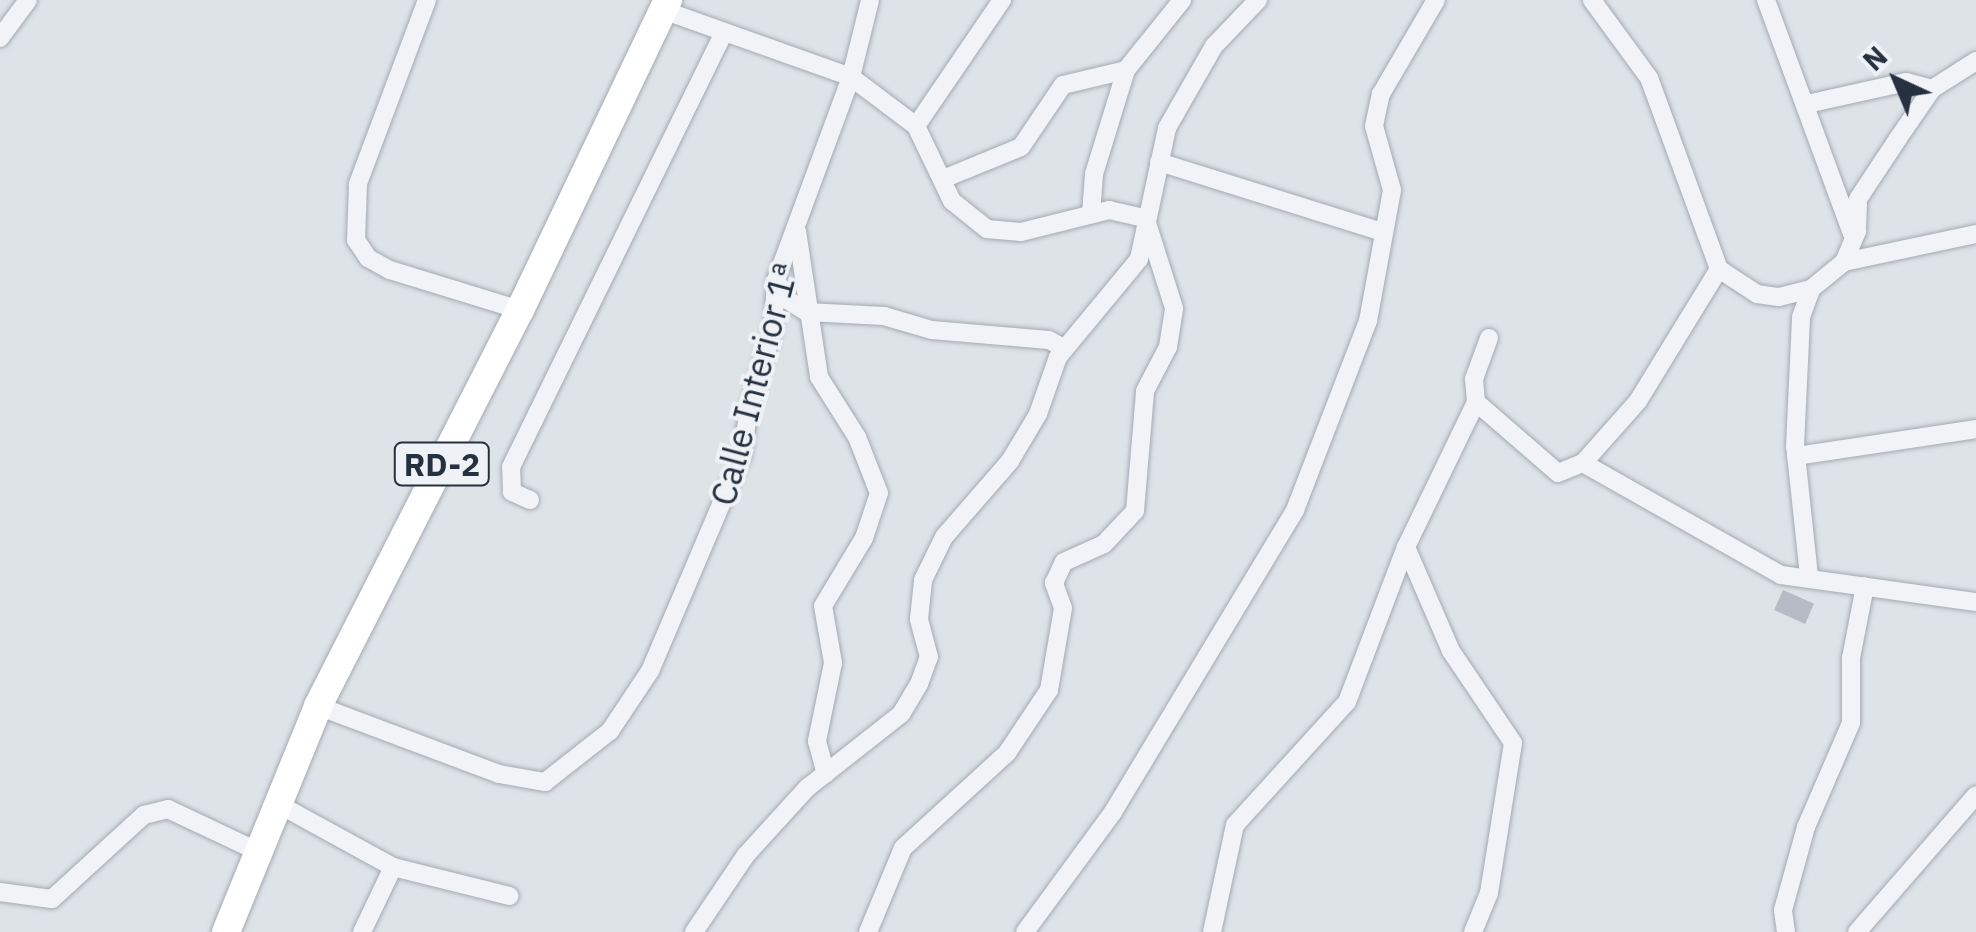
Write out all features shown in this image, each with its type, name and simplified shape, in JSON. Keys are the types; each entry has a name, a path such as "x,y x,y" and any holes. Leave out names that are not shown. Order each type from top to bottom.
{"main road":[{"name":"RD-2","path":"226,932 318,706 520,310 666,5"}],"street":[{"path":"0,38 28,0"},
{"path":"427,0 358,184 356,240 368,258 390,270 520,310"},
{"name":"Calle Interior 1ª","path":"318,706 499,774 545,782 610,732 650,671 730,487 773,330 776,280 850,77 870,0"},
{"path":"916,126 1002,0"},
{"path":"1091,214 1094,174 1126,70 1182,0"},
{"path":"694,932 746,855 826,774 900,714 919,684 929,658 919,618 924,580 944,537 1010,462 1066,349 1139,259 1167,128 1214,46 1258,0"},
{"path":"1025,932 1114,812 1295,510 1368,321 1392,190 1374,126 1382,94 1436,0"},
{"path":"1592,0 1649,78 1719,268 1757,294 1811,289"},
{"path":"1766,0 1808,104 1854,239"},
{"path":"666,5 724,32 850,77 916,126 964,217 987,229 1021,232 1109,210 1145,218"},
{"path":"530,500 512,492 511,468 724,32"},
{"path":"1810,576 1796,456 1801,316 1811,289 1844,262 1854,239 1858,199 1932,89 1976,61"},
{"path":"943,179 1021,146 1063,85 1126,70"},
{"path":"1808,104 1906,82 1932,89"},
{"path":"1159,162 1383,232"},
{"path":"868,932 903,848 1008,753 1049,690 1064,608 1054,583 1064,562 1104,544 1135,511 1145,391 1168,347 1174,308 1145,218"},
{"path":"796,231 819,377 857,437 880,493 864,538 823,606 833,662 817,740 826,774"},
{"path":"1844,262 1976,234"},
{"path":"1476,402 1558,473 1584,463 1638,401 1719,268"},
{"path":"776,280 786,299 808,312 884,316 932,330 1049,340 1066,349"},
{"path":"1212,932 1235,825 1346,702 1406,547 1476,402 1474,379 1488,338"},
{"path":"1796,456 1976,430"},
{"path":"1584,463 1780,575 1810,576 1976,602"},
{"path":"1406,547 1451,651 1513,743 1489,893 1472,932"},
{"path":"1786,932 1783,910 1806,828 1850,723 1851,658 1865,586"},
{"path":"1857,932 1976,795"},
{"path":"278,804 393,867 509,896"},
{"path":"0,892 52,900 144,816 168,809 259,852"},
{"path":"362,932 393,867"}],"building":[{"path":"1783,590 1814,604 1805,624 1774,610"}]}
